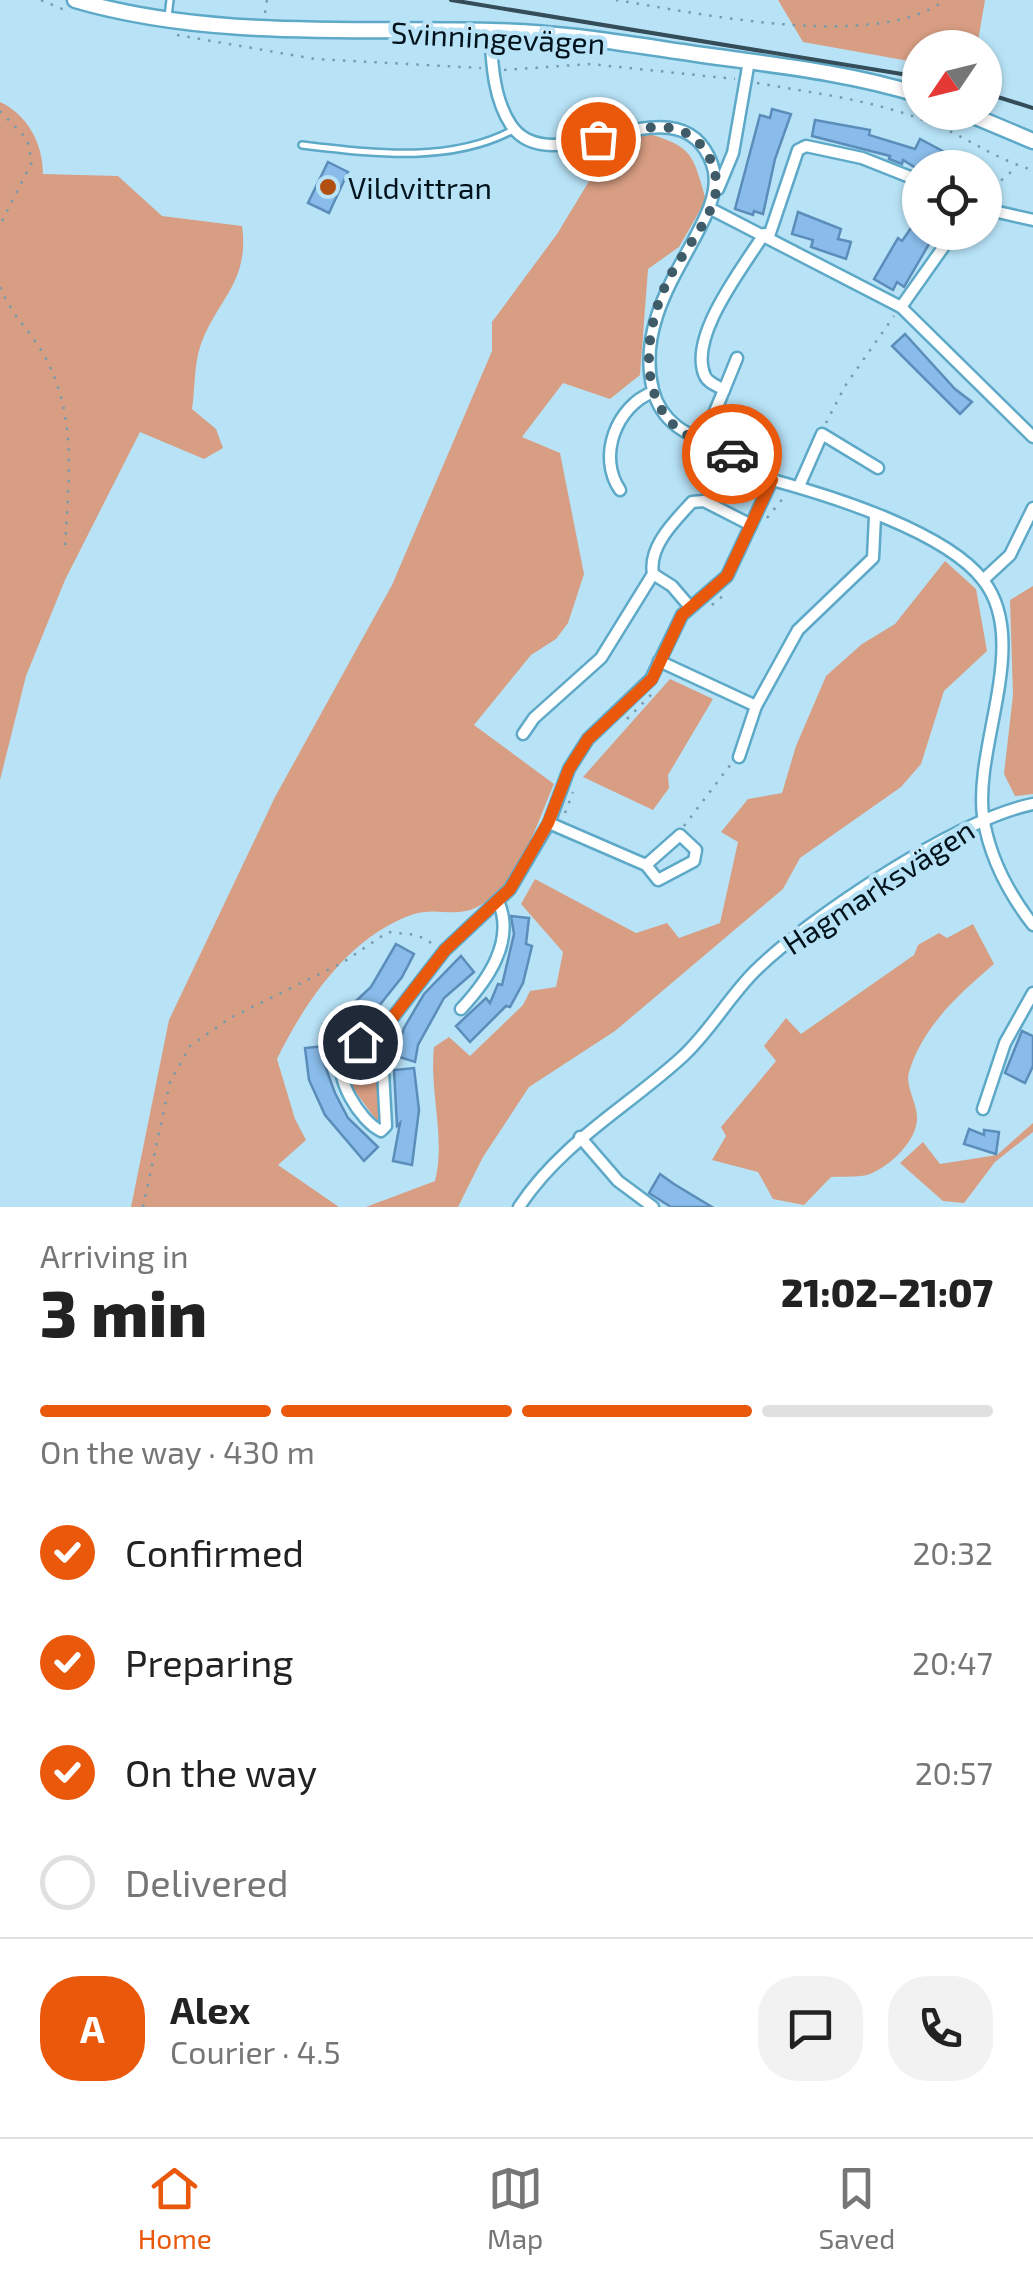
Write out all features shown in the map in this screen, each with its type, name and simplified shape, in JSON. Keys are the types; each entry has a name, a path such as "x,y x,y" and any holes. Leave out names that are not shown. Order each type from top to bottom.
{"main road":[{"name":"Svinningevägen","path":"75,0 168,18 347,32 490,31 585,38 749,62 902,92"},
{"path":"1002,128 1033,141"}],"street":[{"path":"490,31 493,71 502,109 514,130 557,146 644,127 677,127 703,146 716,176 716,194"},
{"path":"749,62 733,153 711,209 657,306 650,356 653,392 670,421 702,442 735,456 772,480 947,546 993,594 1003,652 984,769 984,817 1006,883 1033,925"},
{"path":"724,390 709,381 704,372 711,319 766,235 798,150 806,146 862,158 902,174"},
{"path":"711,209 901,306 1033,436"},
{"path":"1002,213 1033,220"},
{"path":"901,306 941,250"},
{"path":"702,442 738,358"},
{"path":"620,490 608,468 613,439 627,409 653,392"},
{"path":"796,488 822,434 878,468"},
{"path":"390,1021 383,1071 386,1126 381,1131 356,1104 340,1062 343,1054 390,1021 445,950 498,902 553,825 569,769 588,739 652,679 671,631 690,608 727,576 757,526 772,480"},
{"path":"523,734 534,718 601,658 653,574 654,556 669,528 692,502 704,501 757,526"},
{"path":"983,580 1010,556 1033,508"},
{"path":"739,756 756,706 798,630 873,558 875,516"},
{"path":"653,574 672,586 690,608"},
{"path":"659,661 756,706"},
{"name":"Hagmarksvägen","path":"520,1207 580,1137 692,1048 731,997 782,947 984,817 1033,804"},
{"path":"553,825 646,865 658,880 665,880 694,861 696,850 680,835 646,865"},
{"path":"461,1009 478,990 500,950 504,918 498,902"},
{"path":"983,1109 1004,1042 1033,994"},
{"path":"580,1137 618,1180 653,1207"}],"lane":[{"path":"168,18 170,0"},
{"path":"302,146 411,153 484,146 514,130"}],"path":[{"path":"40,0 81,16"},
{"path":"616,0 802,28 894,22 945,0"},
{"path":"176,35 314,59 463,64 493,71 590,64 747,81 902,112 1033,170"},
{"path":"0,110 27,139 32,162 0,225"},
{"path":"1002,180 1018,166"},
{"path":"0,287 12,316 43,353 62,392 70,441 65,549"},
{"path":"822,434 845,386 901,306"},
{"path":"757,526 796,488"},
{"path":"706,610 728,592"},
{"path":"625,720 658,686"},
{"path":"680,835 739,756"},
{"path":"553,825 578,779"},
{"path":"144,1207 170,1082 190,1046 280,991 342,963 388,932 417,935 445,950"}],"shaded area":[{"path":"778,0 985,0 980,30 902,30 902,60 803,42"},
{"path":"0,102 19,115 32,132 43,174 118,176 162,216 242,226 243,246 236,277 200,347 192,409 216,429 223,448 204,459 140,432 65,580 26,676 0,780"},
{"path":"641,131 687,152 706,200 679,247 648,269 640,375 610,399 563,383 522,437 560,453 584,574 568,623 556,639 531,655 474,725 554,784 525,851 502,887 477,907 411,915 367,939 331,974 288,1037 277,1059 295,1119 306,1140 278,1165 339,1207 131,1207 169,1020 275,797 392,585 492,351 492,322 557,234 611,145"},
{"path":"945,561 976,589 987,651 944,691 921,764 901,787 800,858 783,889 615,1031 529,1087 483,1157 458,1207 366,1207 435,1181 439,1148 434,1047 449,1037 470,1056 523,1005 530,991 556,987 563,952 521,904 535,879 636,933 667,923 679,938 720,923 738,842 721,832 748,799 782,793 796,746 826,676 862,644 895,624"},
{"path":"1033,586 1033,794 1015,796 1004,774 1013,695 1010,600"},
{"path":"670,679 713,699 668,775 669,788 653,810 583,777"},
{"path":"973,924 994,964 944,1012 915,1055 908,1077 916,1126 894,1159 870,1174 831,1177 804,1205 773,1199 758,1172 712,1160 726,1136 721,1127 776,1061 764,1046 786,1018 801,1034 914,955 918,945 939,933 947,938"},
{"path":"379,1035 383,1039 382,1116 377,1121 354,1090 345,1061"},
{"path":"1033,1123 1033,1132 995,1162 964,1203 943,1201 900,1163 923,1142 940,1164 997,1155"}],"building":[{"path":"772,109 791,114 775,159 763,214 754,211 753,215 735,209 760,115 770,118"},
{"path":"815,120 870,130 869,135 915,149 920,139 941,150 902,150 902,164 889,159 890,156 812,136"},
{"name":"Vildvittran","path":"328,162 348,172 329,213 308,203"},
{"path":"798,212 841,229 838,239 851,242 846,259 811,247 813,240 792,234"},
{"path":"898,238 902,250 926,250 904,287 897,282 893,290 874,279"},
{"path":"905,334 972,402 960,414 892,346"},
{"path":"511,916 529,918 526,944 532,946 523,983 510,1007 506,1006 470,1042 456,1026 486,998 490,1003 498,984 502,985 514,934"},
{"path":"396,944 414,954 402,977 375,1011 352,1032 332,1042 323,1024 341,1015 371,987"},
{"path":"461,956 474,972 444,998 418,1045 415,1062 396,1056 404,1028 424,994"},
{"path":"1022,1031 1033,1036 1033,1066 1025,1083 1005,1073"},
{"path":"325,1046 324,1063 348,1118 378,1147 364,1161 325,1115 309,1080 305,1048"},
{"path":"414,1068 419,1110 412,1165 393,1161 400,1123 397,1126 394,1070"},
{"path":"969,1129 984,1135 984,1130 999,1132 996,1154 964,1144"},
{"path":"660,1174 712,1207 671,1207 649,1193"}],"railway":[{"path":"451,0 902,74"},
{"path":"1002,98 1033,108"}],"way so far":[{"path":"598,139 644,127 677,127 703,146 712,162 716,194 711,209 657,306 651,374 653,392 661,409 681,432 732,454"}],"place":[{"name":"Vildvittran","path":"328,187"}],"route":[{"path":"360,1042 390,1021 445,950 510,889 548,823 569,769 588,739 652,679 671,631 682,615 727,576 772,480 732,454"}]}
